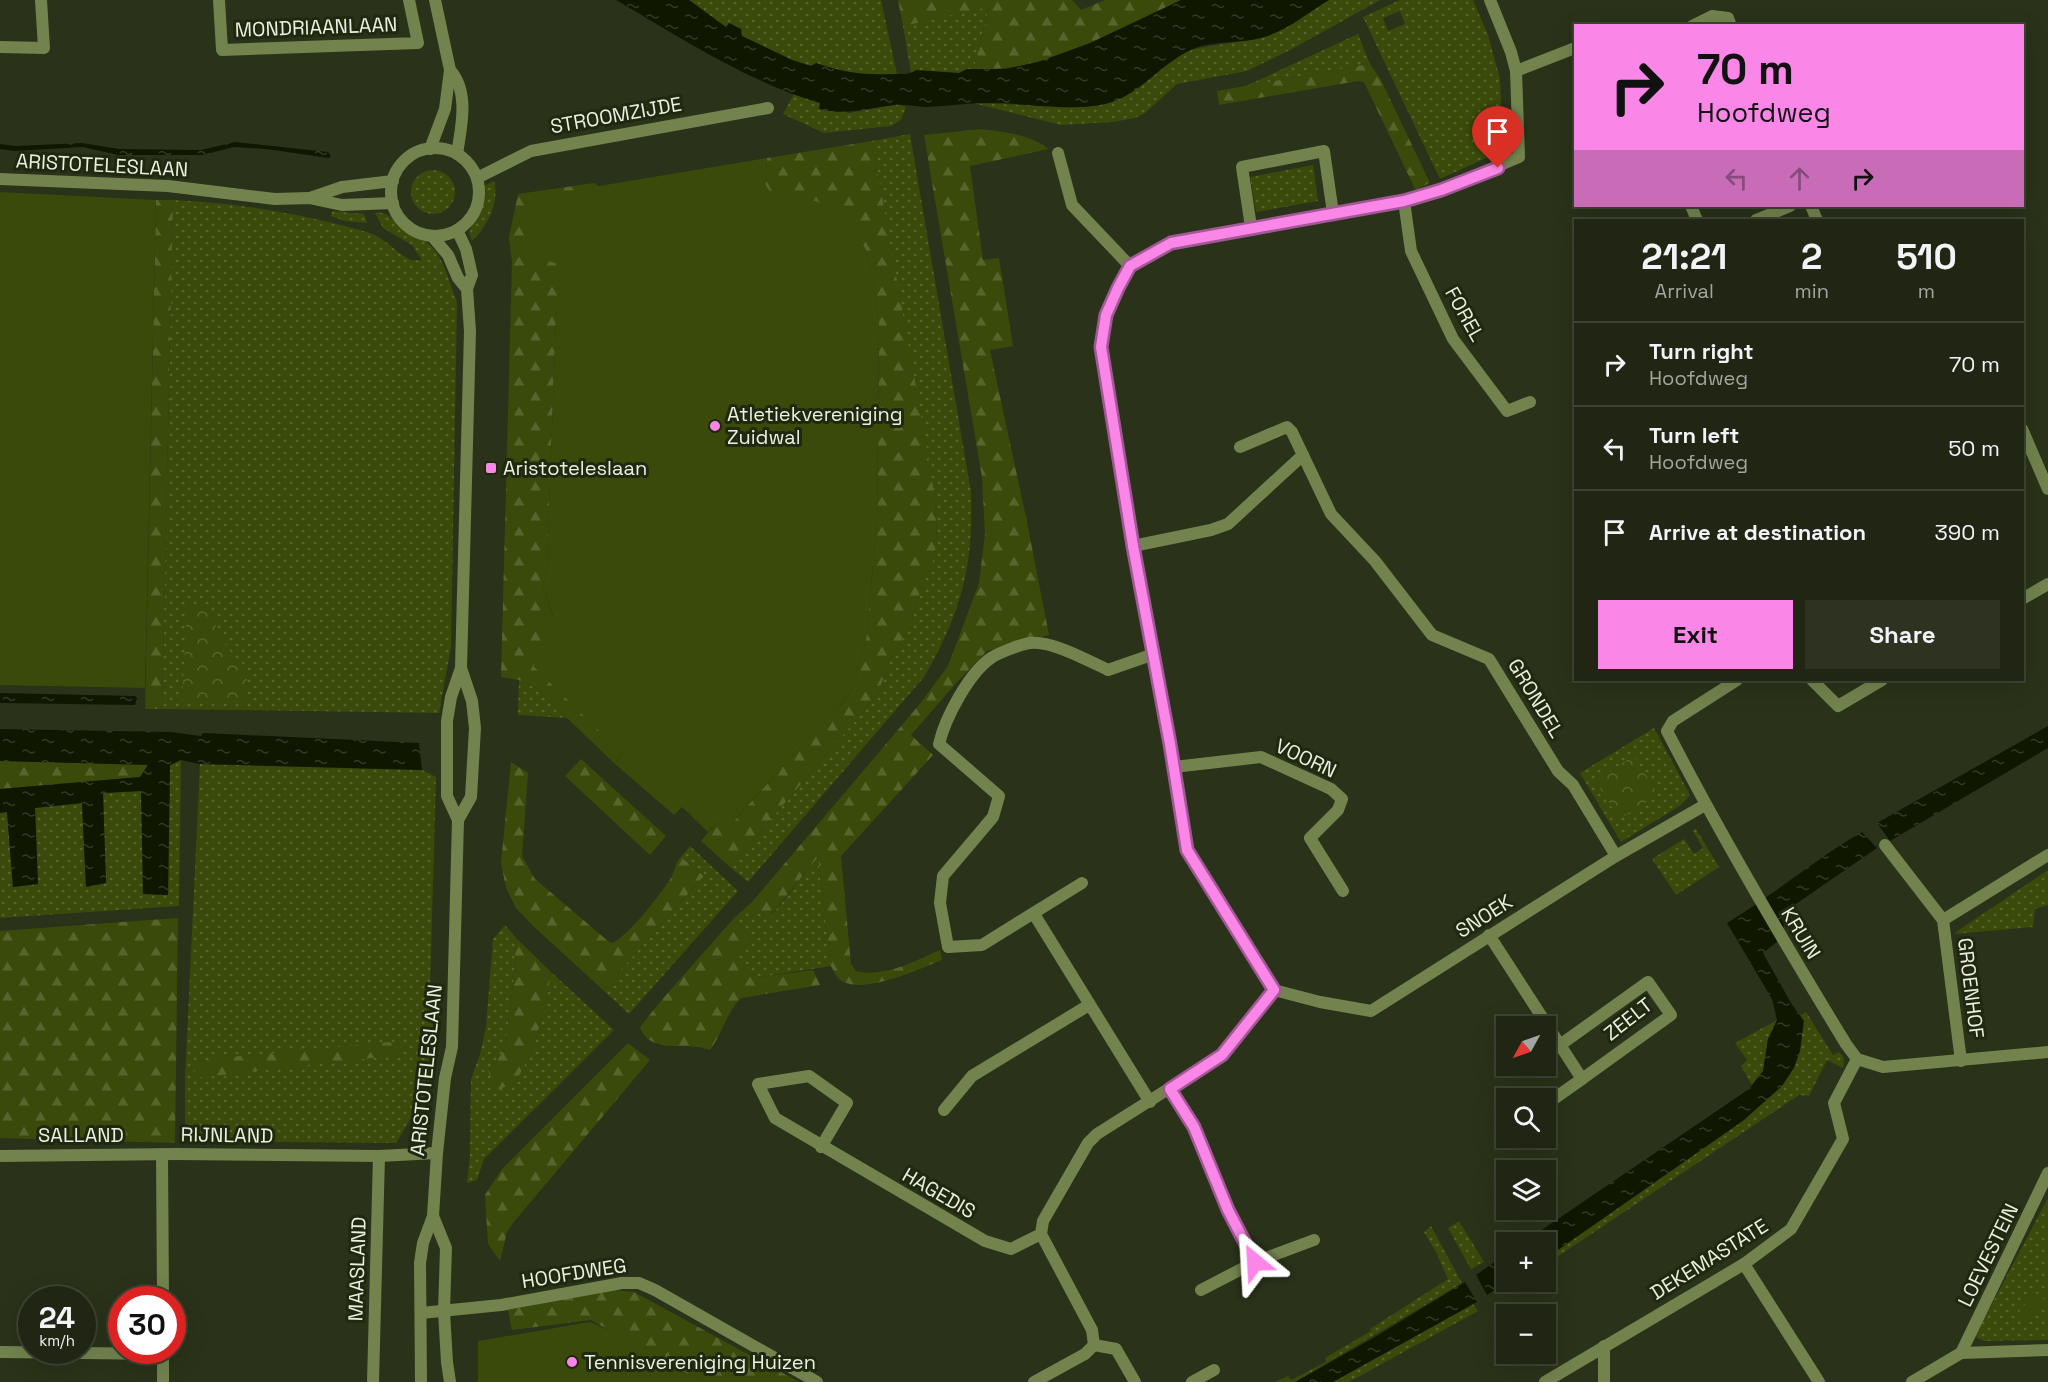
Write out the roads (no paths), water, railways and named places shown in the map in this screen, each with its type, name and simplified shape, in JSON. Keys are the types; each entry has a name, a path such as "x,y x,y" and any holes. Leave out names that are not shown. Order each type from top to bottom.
{"street":[{"path":"0,47 44,48 41,0"},
{"name":"MONDRIAANLAAN","path":"219,0 222,50 418,43 409,0"},
{"path":"430,149 445,109 450,70 435,0"},
{"path":"1094,1345 1092,1330 1041,1234 1043,1221 1088,1143 1097,1134 1222,1055 1274,990 1187,850 1133,546 1101,347 1106,315 1130,266 1171,243 1404,201 1441,190 1519,157 1516,71 1511,52 1490,0"},
{"path":"1696,24 1712,16 1728,18 1730,24"},
{"path":"1516,71 1574,48"},
{"path":"450,70 457,77 463,105 457,154"},
{"name":"STROOMZIJDE","path":"477,178 531,151 768,108"},
{"path":"422,150 448,150 457,154 471,166 477,178 479,193 477,207 469,220 457,230 445,235 432,236 418,233 398,216 393,203 391,190 400,165 410,156 422,150"},
{"path":"1251,227 1242,167 1324,151 1333,213"},
{"path":"1059,153 1072,205 1130,266"},
{"name":"ARISTOTELESLAAN","path":"0,179 168,186 275,199 309,198 342,204 393,203"},
{"name":"ARISTOTELESLAAN","path":"309,198 342,187 393,181"},
{"name":"FOREL","path":"1404,201 1411,251 1453,339 1507,411 1530,402"},
{"path":"1758,219 1788,207"},
{"name":"ARISTOTELESLAAN","path":"421,1382 420,1263 423,1243 433,1216 445,1077 452,1047 458,820 447,796 447,721 451,697 461,668 470,331 467,289 472,275 466,249 457,230"},
{"name":"ARISTOTELESLAAN","path":"432,236 448,255 458,278 467,289"},
{"name":"GRONDEL","path":"1240,447 1287,427 1292,432 1331,514 1375,561 1432,635 1489,659 1558,771 1573,785 1616,856"},
{"path":"2024,434 2048,489"},
{"path":"1133,546 1211,530 1228,524 1303,455"},
{"path":"2024,598 2048,584"},
{"path":"1082,883 982,945 948,947 940,903 943,876 993,817 999,796 939,744 943,728 967,686 992,657 1031,643 1065,649 1108,670 1154,654"},
{"name":"ARISTOTELESLAAN","path":"458,820 471,797 475,728 472,701 461,668"},
{"name":"KRUIN","path":"1735,681 1673,721 1667,731 1705,805 1759,901 1857,1059"},
{"path":"1813,681 1838,706 1880,681"},
{"name":"VOORN","path":"1174,767 1260,757 1331,789 1342,799 1338,810 1310,838 1343,891"},
{"name":"SNOEK","path":"1274,990 1320,1002 1371,1011 1616,856 1705,805"},
{"name":"GROENHOF","path":"1885,845 1943,920 1961,1061"},
{"name":"GROENHOF","path":"1943,920 2048,855"},
{"path":"1034,914 1150,1102"},
{"path":"1489,935 1582,1079"},
{"name":"ZEELT","path":"1556,1097 1671,1016 1648,982 1560,1045"},
{"path":"944,1110 972,1076 1089,1005"},
{"path":"1857,1059 1883,1067 2048,1052"},
{"name":"DEKEMASTATE","path":"1545,1382 1744,1264 1791,1229 1843,1140 1834,1103 1857,1059"},
{"name":"HAGEDIS","path":"821,1147 847,1103 808,1076 758,1084 775,1118 821,1147 985,1241 1011,1249 1041,1234"},
{"path":"1170,1089 1194,1127 1228,1210 1255,1262"},
{"name":"RIJNLAND","path":"163,1286 162,1154 379,1156 437,1153"},
{"name":"SALLAND","path":"0,1156 162,1154"},
{"name":"MAASLAND","path":"373,1382 379,1156"},
{"name":"LOEVESTEIN","path":"1962,1353 2048,1173"},
{"name":"ARISTOTELESLAAN","path":"433,1216 446,1248 444,1312 450,1382"},
{"path":"1201,1290 1255,1262 1314,1239"},
{"path":"1744,1264 1819,1382"},
{"name":"HOOFDWEG","path":"421,1313 501,1305 616,1284 639,1283 817,1382"},
{"path":"1034,1382 1085,1354 1094,1345"},
{"path":"1094,1345 1116,1349 1135,1382"},
{"path":"1604,1346 1604,1382"},
{"path":"1912,1382 1962,1353 2048,1350"},
{"path":"0,1352 108,1352"},
{"path":"163,1364 163,1382"},
{"path":"1192,1382 1214,1370"}],"water":[{"path":"616,0 689,0 726,27 729,23 741,29 742,36 792,60 811,66 816,63 863,74 905,74 916,70 959,73 967,69 1006,69 1038,62 1090,43 1181,0 1329,0 1291,25 1267,36 1209,44 1191,50 1133,91 1112,102 1100,105 1073,107 993,103 926,107 899,105 838,112 819,109 820,103 741,71"},
{"path":"235,142 328,152 331,156 329,158 234,147 203,155 118,155 83,147 15,151 0,149 0,144 15,146 82,143 119,149 201,150"},
{"path":"0,693 135,696 137,698 135,705 0,703"},
{"path":"2048,726 2048,748 1890,841 1877,823"},
{"path":"0,729 171,732 201,736 203,733 419,743 422,770 200,764 181,760 170,765 168,895 143,894 141,791 103,793 106,883 86,887 82,803 35,808 38,884 13,887 7,812 0,813 0,789 140,777 148,765 0,761"},
{"path":"1862,832 1877,848 1793,906 1777,942 1763,953 1791,1003 1804,1021 1800,1051 1794,1068 1782,1086 1744,1120 1556,1251 1556,1232 1539,1232 1749,1089 1763,1071 1768,1039 1777,1020 1772,999 1727,923"},
{"path":"1496,1261 1496,1289 1487,1295 1476,1275"},
{"path":"1465,1282 1477,1302 1333,1382 1295,1382 1375,1337"}],"place":[{"name":"Atletiekvereniging Zuidwal","path":"715,426"},
{"name":"Aristoteleslaan","path":"491,468"},
{"name":"Tennisvereniging Huizen","path":"572,1362"}]}
